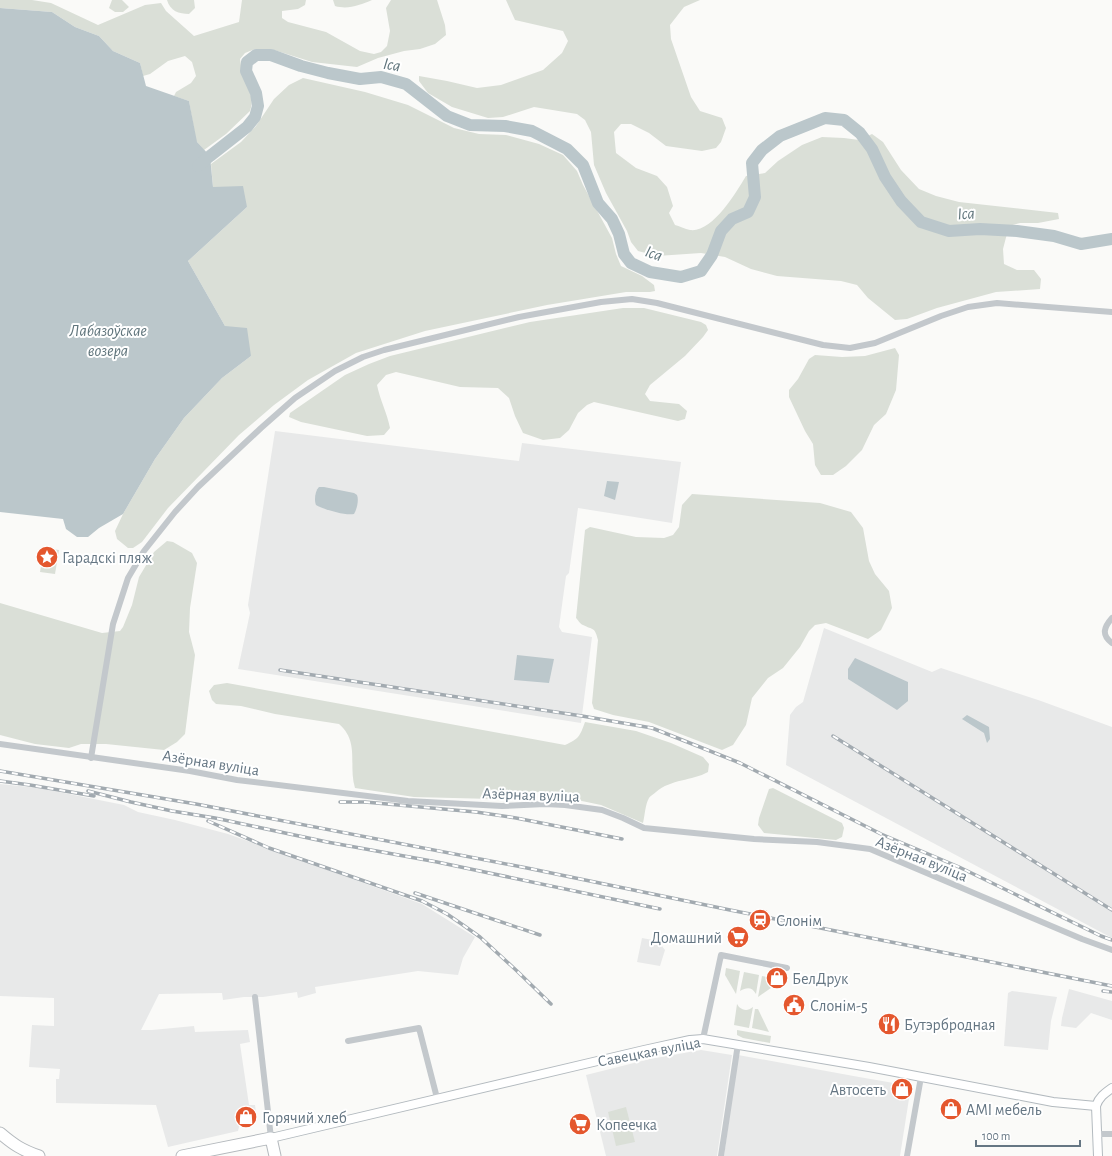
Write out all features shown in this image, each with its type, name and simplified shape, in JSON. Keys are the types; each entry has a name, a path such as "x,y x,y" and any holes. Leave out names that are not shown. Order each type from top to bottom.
{"highway":[{"path":"0,1133 12,1144 39,1156"},
{"name":"Савецкая вуліца","path":"182,1156 271,1138"},
{"path":"271,1138 275,1156"}],"main road":[{"name":"Савецкая вуліца","path":"271,1138 679,1042 703,1039 738,1044 1053,1102 1096,1106"},
{"path":"1098,1156 1096,1106 1101,1096 1112,1088"}],"street":[{"path":"91,758 113,624 128,578 144,551 189,497 261,428 301,394 335,371 363,357 384,350 519,317 601,302 632,299 657,303 823,345 850,348 875,343 941,316 968,307 997,303 1112,312"},
{"path":"1112,618 1106,624 1105,632 1106,637 1112,643"},
{"name":"Азёрная вуліца","path":"0,744 190,771 237,780 408,801 502,806 545,804 565,805 602,810 644,828 754,839 817,842 870,849 1082,939 1112,950"},
{"path":"703,1039 721,955 787,968"},
{"path":"255,997 271,1138"},
{"path":"348,1042 420,1028 436,1098"},
{"path":"721,1156 738,1044"},
{"path":"907,1156 921,1077"},
{"path":"1098,1134 1112,1134"}],"shaded area":[{"path":"0,0 32,0 51,3 98,25 145,5 161,3 166,11 194,36 239,22 242,0 306,0 305,5 298,9 282,11 282,18 288,22 326,32 360,51 374,54 381,52 387,46 390,31 386,8 391,0 437,0 445,25 446,35 435,44 420,49 404,51 378,58 357,67 312,62 271,49 255,49 245,53 240,59 242,73 252,101 250,111 226,134 204,150 196,141 189,101 174,96 176,92 191,83 196,76 192,62 185,56 168,61 150,74 143,76 140,63 113,51 99,36 75,27 52,12 0,8"},
{"path":"112,0 122,0 129,7 123,12 115,12 109,8"},
{"path":"167,0 194,0 195,8 189,14 178,12 170,7"},
{"path":"333,0 372,0 349,7 340,7 335,6"},
{"path":"506,0 700,0 684,7 670,25 671,39 691,97 700,111 722,118 726,128 721,142 716,148 702,151 666,146 649,133 631,124 621,124 614,132 616,153 636,168 657,176 667,187 673,206 669,213 675,225 690,230 698,229 707,225 715,219 730,201 746,176 765,173 778,161 802,145 822,137 859,140 872,134 883,142 901,170 919,189 936,196 959,202 1058,213 1059,219 1038,223 1020,223 1009,226 1003,249 1004,264 1017,270 1034,270 1041,279 1040,289 996,292 937,308 907,319 895,320 868,298 857,285 841,281 777,276 751,269 725,257 701,253 657,256 638,251 631,242 627,231 606,193 594,165 591,132 585,120 577,114 534,107 503,117 488,118 452,107 428,93 419,81 419,76 477,88 501,85 543,70 562,53 568,41 563,31 515,20"},
{"path":"303,78 365,92 408,105 454,128 479,134 506,135 539,144 563,155 577,171 612,238 621,266 642,276 654,285 655,291 626,292 547,305 425,331 356,353 308,380 274,405 239,435 168,508 142,542 133,548 128,548 117,539 115,531 123,514 155,459 184,418 222,378 251,356 225,326 188,261 247,207 213,187 211,164 241,142 256,126 274,99 289,85"},
{"path":"623,308 644,308 701,322 706,325 708,330 703,337 685,356 650,385 645,394 650,401 679,404 687,411 685,419 678,421 594,402 587,405 578,413 569,430 560,438 543,440 523,433 509,398 498,388 460,387 396,372 386,375 377,385 390,428 384,435 367,436 301,422 289,417 290,413 345,375 390,356 530,322"},
{"path":"895,348 899,355 896,390 886,414 874,425 862,450 846,466 833,475 821,475 815,465 813,444 805,431 789,397 789,390 798,379 809,359 815,355 842,357 865,356"},
{"path":"275,431 519,461 522,443 681,462 672,523 578,508 569,573 566,576 559,627 562,632 592,637 581,723 238,669 250,613 248,605"},
{"path":"692,494 820,503 851,512 863,528 869,561 875,574 889,591 892,608 881,630 868,639 826,623 815,625 809,631 800,647 783,668 768,678 752,698 746,725 733,745 722,750 649,722 613,715 594,709 592,703 598,640 595,631 580,623 576,618 585,530 590,527 636,537 664,538 673,535 679,527 682,505"},
{"path":"167,541 173,542 192,553 197,563 190,608 189,632 195,655 185,734 177,742 164,750 106,744 81,744 69,748 35,744 0,735 0,603 102,633 120,631 132,605 139,577 154,552"},
{"path":"44,548 59,550 55,574 40,572"},
{"path":"824,628 932,672 941,668 1041,701 1112,727 1112,938 786,765 790,715 796,707 803,702"},
{"path":"227,683 565,745 573,741 578,736 582,731 585,722 636,731 671,743 703,757 709,764 708,772 675,782 662,788 651,796 647,804 643,823 601,805 539,792 524,793 509,798 493,799 414,797 355,788 349,738 339,724 275,714 241,706 216,704 212,700 209,691 214,685"},
{"path":"0,784 39,788 124,805 138,812 228,834 422,904 475,937 463,958 458,975 418,971 315,987 316,993 298,998 297,992 263,997 244,997 223,1000 222,993 159,994 141,1030 194,1026 195,1032 248,1030 250,1042 240,1044 249,1105 255,1105 257,1120 240,1123 238,1131 168,1147 156,1105 56,1103 56,1079 59,1079 60,1069 29,1067 32,1025 54,1026 54,998 0,996"},
{"path":"773,788 842,823 844,828 842,837 836,840 764,833 758,825 759,818 769,789"},
{"path":"642,938 658,941 665,950 660,966 637,962"},
{"path":"726,968 740,971 736,994 725,975"},
{"path":"744,972 759,975 756,994 749,988 740,991"},
{"path":"762,976 778,979 778,983 758,997"},
{"path":"1069,989 1112,1001 1112,1020 1091,1013 1076,1028 1061,1026"},
{"path":"1012,991 1057,997 1051,1021 1048,1050 1004,1046 1008,993"},
{"path":"737,1004 744,1010 748,1010 753,1007 749,1028 734,1025"},
{"path":"755,1009 758,1009 769,1032 752,1028"},
{"path":"737,1030 771,1036 770,1043 743,1038 737,1035"},
{"path":"701,1050 732,1055 717,1156 606,1156 586,1075 650,1059"},
{"path":"738,1055 911,1086 900,1156 724,1156"},
{"path":"626,1107 635,1142 616,1146 608,1112"}],"water":[{"name":"Лабазоўскае возера","path":"0,8 52,12 75,27 99,36 113,51 140,63 146,86 189,101 197,142 210,156 213,187 243,186 247,207 188,261 225,326 247,328 251,356 222,378 184,418 155,459 123,514 99,528 88,537 77,537 66,529 63,519 0,512"},
{"path":"607,481 619,482 615,500 604,496"},
{"path":"319,487 354,493 357,495 358,499 354,514 340,513 316,505 315,496"},
{"path":"517,655 554,659 549,683 514,680"},
{"path":"855,658 908,682 908,701 897,710 848,679 848,669"},
{"path":"967,715 989,727 990,739 987,743 984,733 962,719"}],"waterway":[{"name":"Іса","path":"198,166 247,127 255,117 258,106 256,93 246,71 247,62 256,55 271,55 301,66 328,73 360,79 381,77 406,84 447,116 470,125 505,126 532,131 567,149 583,165 598,203 612,219 619,234 624,254 631,263 650,272 681,277 701,271 712,255 721,231 732,219 748,212 755,197 752,163 762,150 780,136 825,118 844,120 860,133 872,149 885,177 901,201 921,222 949,231 980,229 1017,231 1054,236 1081,244 1112,239"}],"railway":[{"path":"280,670 652,728 740,763 881,834 959,867 1112,940"},
{"path":"833,736 1112,910"},
{"path":"0,771 196,804 527,868 1112,986"},
{"path":"0,781 94,796"},
{"path":"88,791 172,811 215,818 327,842 437,862 660,909"},
{"path":"340,802 365,802 476,812 516,818 622,839"},
{"path":"208,821 269,848 422,901 447,914 480,937 551,1004"},
{"path":"415,893 540,935"},
{"path":"1103,991 1112,992"}],"place":[{"name":"Гарадскі пляж","path":"47,557"},
{"name":"Слонім","path":"760,920"},
{"name":"Домашний","path":"738,937"},
{"name":"БелДрук","path":"777,978"},
{"name":"Слонім-5","path":"794,1005"},
{"name":"Бутэрбродная","path":"889,1024"},
{"name":"Автосеть","path":"902,1089"},
{"name":"AMI мебель","path":"951,1109"},
{"name":"Горячий хлеб","path":"246,1117"},
{"name":"Копеечка","path":"580,1124"}]}
